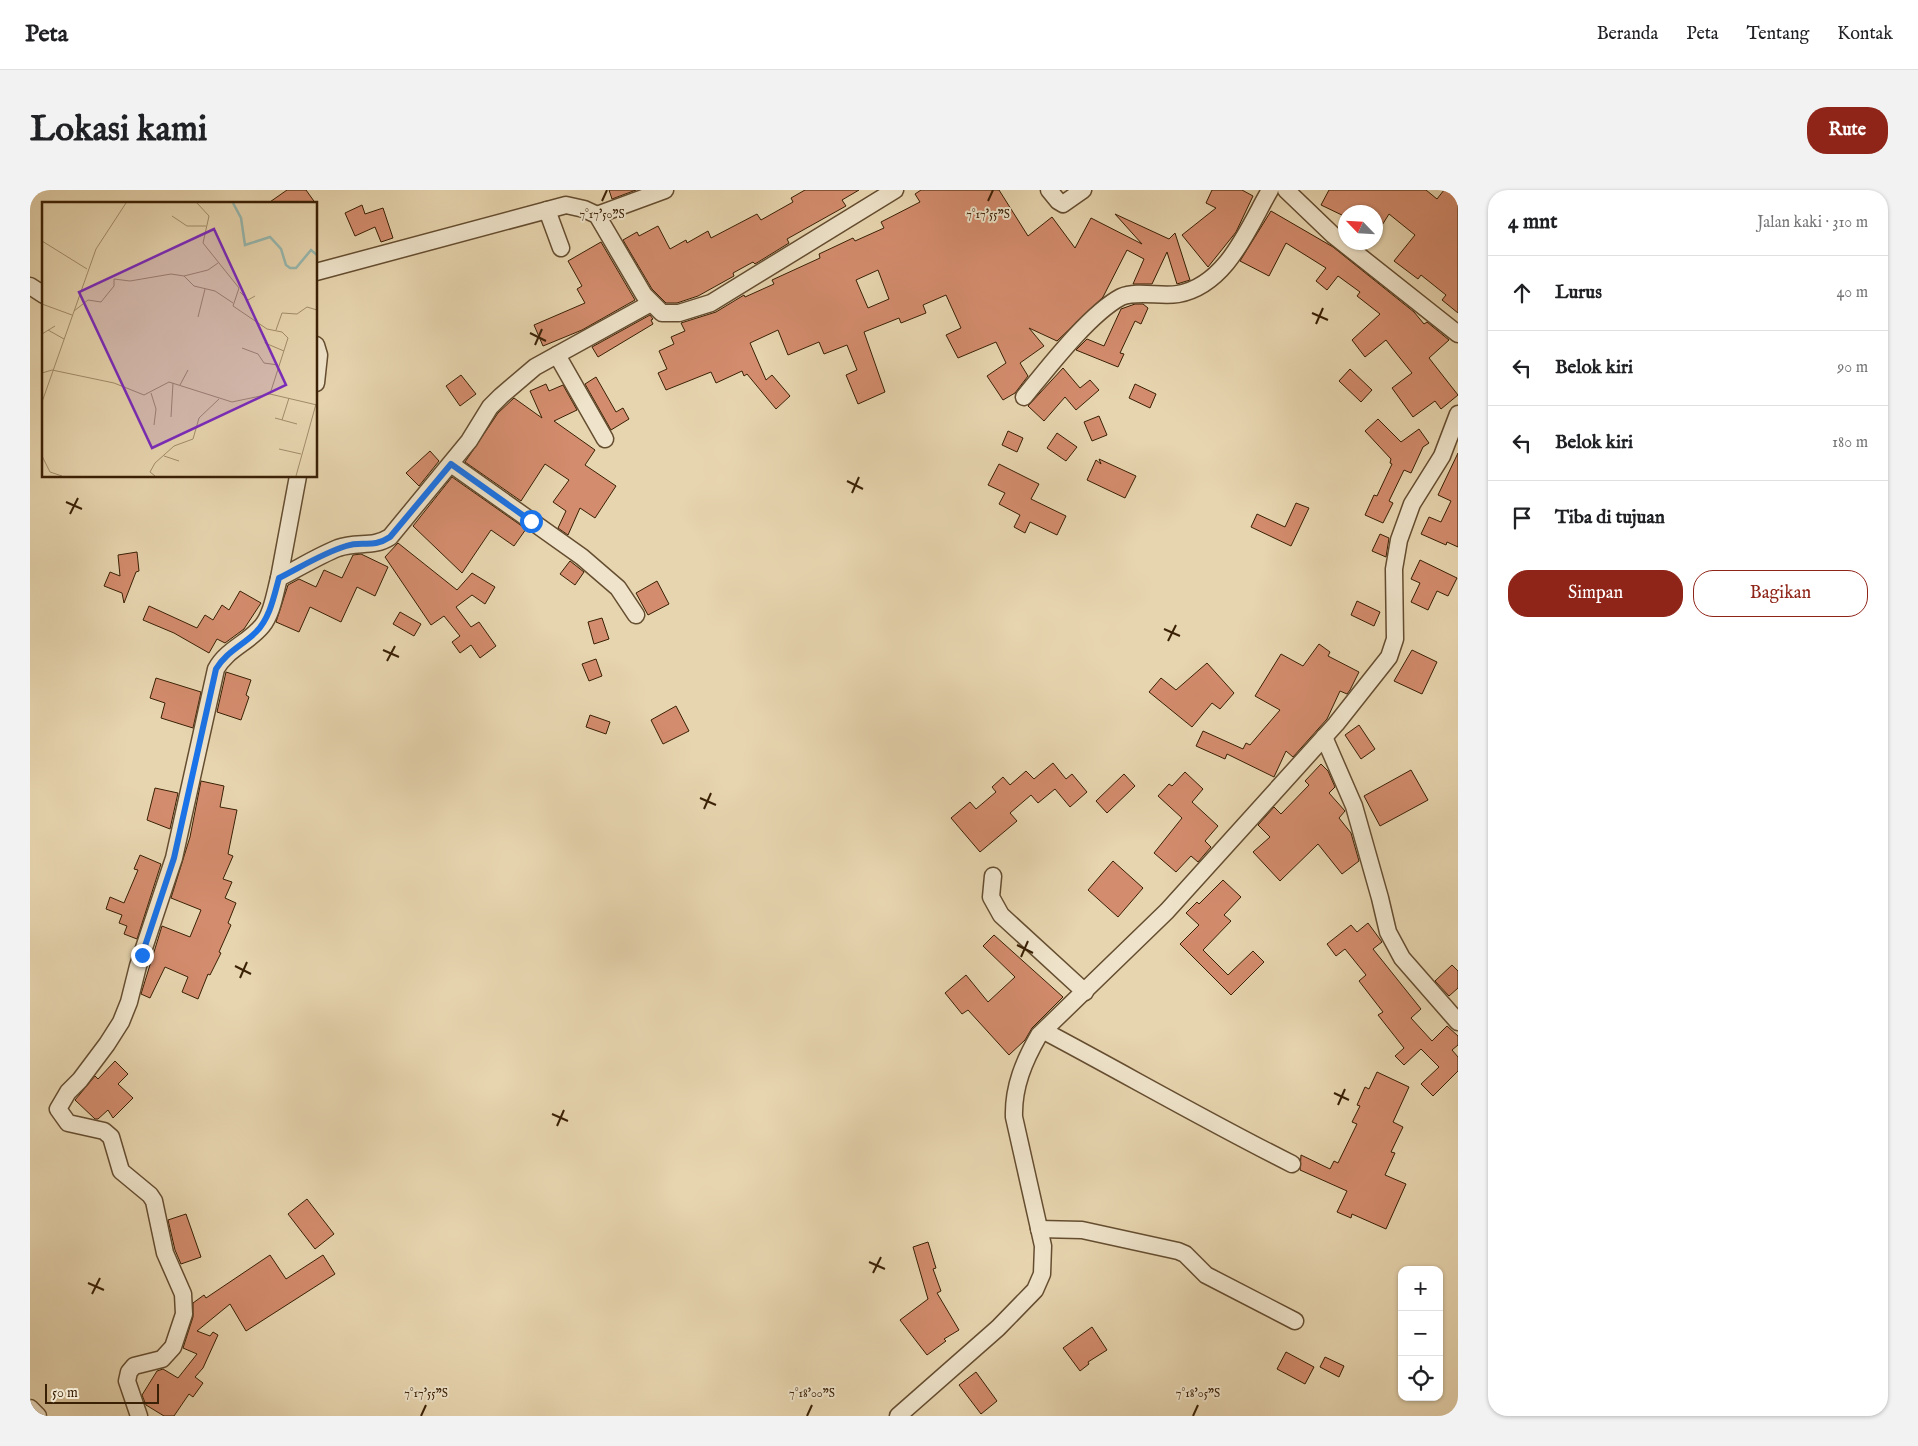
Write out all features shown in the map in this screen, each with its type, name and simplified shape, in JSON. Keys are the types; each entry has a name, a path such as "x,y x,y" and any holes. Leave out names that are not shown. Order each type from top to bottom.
{"street":[{"path":"597,215 665,190"},
{"path":"318,272 549,216 566,205 584,209 597,215 644,295 662,313 670,314 711,303 895,190"},
{"path":"1049,190 1063,204 1083,190"},
{"path":"1024,397 1066,347 1102,312 1122,297 1179,294 1201,286 1212,277 1234,254 1270,190"},
{"path":"1286,190 1333,235 1458,334"},
{"path":"549,216 561,248"},
{"path":"30,286 42,294"},
{"path":"279,578 337,549 349,545 372,545 385,540 451,464 469,441 490,407 501,396 535,367 651,303"},
{"path":"318,352 318,364"},
{"path":"557,355 605,439"},
{"path":"898,1416 998,1328 1035,1290 1042,1274 1044,1246 1014,1117 1013,1099 1026,1058 1039,1035 1167,911 1324,737 1389,658 1394,649 1394,568 1399,540 1412,504 1442,456 1458,414"},
{"path":"451,464 582,557 618,588 636,615"},
{"path":"139,1416 127,1381 129,1372 134,1366 162,1359 173,1347 184,1314 183,1294 165,1253 154,1201 150,1195 121,1171 111,1137 104,1131 68,1123 58,1109 68,1092 99,1057 121,1022 174,858 216,669 229,652 256,633 264,624 279,578 298,478"},
{"path":"1324,737 1354,806 1388,932 1402,958 1458,1022"},
{"path":"993,876 991,897 1000,915 1085,992"},
{"path":"1044,1031 1140,1082 1200,1118 1292,1164"},
{"path":"1039,1230 1082,1230 1178,1251 1185,1254 1206,1275 1267,1304 1295,1321"},
{"path":"30,1408 38,1416"}],"building":[{"path":"287,190 306,190 315,202 270,202"},
{"path":"609,190 636,190 612,199"},
{"path":"805,190 859,190 842,200 846,206 787,239 789,243 755,264 753,262 733,273 734,276 698,296 677,303 666,303 652,289 623,240 637,232 639,236 658,226 670,249 686,240 687,243 708,231 711,238 757,214 761,220 793,202 791,198"},
{"path":"921,190 999,190 1028,236 1052,217 1075,248 1091,218 1142,244 1115,214 1169,239 1175,233 1190,280 1177,284 1167,252 1152,284 1133,284 1144,259 1127,250 1103,297 1057,341 1029,328 1044,346 1020,363 1028,376 1015,393 1003,400 987,376 1006,363 996,342 958,358 946,335 961,328 946,295 923,305 926,313 901,323 899,318 864,332 885,392 858,404 846,375 857,370 847,345 824,354 819,342 788,355 778,330 750,343 766,380 772,375 790,396 776,409 747,374 744,376 742,371 716,383 711,372 666,390 658,373 667,369 659,351 674,344 671,337 685,331 681,323 716,312 744,295 745,297 774,284 772,280 820,258 819,254 853,238 855,241 884,228 881,222 920,202 915,194","holes":["878,270 889,299 868,308 856,280"]},
{"path":"1212,190 1242,190 1253,196 1236,232 1208,267 1182,235 1216,208 1206,203"},
{"path":"1329,190 1426,190 1437,199 1444,190 1458,190 1458,313 1442,300 1446,295 1421,275 1418,279 1394,261 1415,235 1389,214 1383,224 1383,205 1338,205 1338,213 1321,205"},
{"path":"362,205 365,214 383,208 393,238 381,242 375,227 355,236 345,213"},
{"path":"1271,211 1333,247 1414,312 1424,324 1427,322 1449,340 1429,358 1458,395 1441,409 1435,401 1413,417 1392,388 1412,373 1386,340 1365,357 1352,340 1380,314 1357,296 1360,292 1338,276 1327,290 1316,281 1326,268 1286,243 1269,276 1240,261"},
{"path":"601,242 635,300 582,330 543,346 534,325 585,303 577,289 582,286 568,261"},
{"path":"1135,304 1143,304 1148,308 1141,324 1135,321 1120,353 1124,354 1118,367 1076,350 1087,339 1104,346 1121,309"},
{"path":"650,315 653,319 651,320 653,324 598,357 592,347"},
{"path":"1063,368 1080,388 1090,380 1099,390 1076,410 1065,397 1044,421 1028,406"},
{"path":"1350,369 1372,390 1361,402 1339,381"},
{"path":"461,375 476,394 460,406 446,386"},
{"path":"596,377 616,412 623,408 629,419 611,430 585,384"},
{"path":"546,384 549,391 563,385 577,410 554,421 595,450 585,465 616,486 595,518 580,508 568,535 558,528 566,511 553,502 569,480 545,464 521,501 465,462 498,413 514,398 542,418 530,391"},
{"path":"1135,384 1156,394 1150,408 1129,398"},
{"path":"1099,416 1107,435 1092,441 1084,422"},
{"path":"1378,419 1401,442 1419,429 1429,443 1423,447 1411,473 1404,470 1389,501 1393,503 1383,523 1365,515 1374,495 1377,496 1392,464 1390,463 1391,459 1365,431"},
{"path":"1008,431 1023,438 1017,452 1002,445"},
{"path":"1057,433 1077,447 1066,461 1047,448"},
{"path":"430,451 439,461 419,486 406,473"},
{"path":"1458,453 1458,547 1447,542 1446,545 1421,534 1429,517 1441,522 1451,501 1438,495"},
{"path":"1099,459 1136,476 1125,498 1087,480 1096,460 1101,464"},
{"path":"999,464 1039,484 1031,499 1066,516 1057,535 1030,522 1025,533 1014,527 1020,515 999,504 1005,493 988,485"},
{"path":"452,477 526,529 514,546 491,530 462,573 413,526"},
{"path":"1296,503 1309,508 1291,546 1251,527 1257,514 1285,527"},
{"path":"1380,534 1389,538 1386,557 1372,551"},
{"path":"398,543 457,590 472,573 495,587 485,604 472,595 456,607 471,627 479,622 496,646 480,658 471,645 460,653 452,642 460,636 444,616 431,625 385,557"},
{"path":"137,552 139,571 136,572 124,603 122,593 104,586 110,572 120,576 118,555"},
{"path":"361,554 388,567 375,596 357,587 341,622 310,607 299,632 276,622 288,585 299,579 316,587 324,570 342,578 353,555"},
{"path":"1420,560 1457,578 1448,596 1437,591 1428,610 1411,602 1420,583 1411,579"},
{"path":"570,561 584,572 575,585 560,574"},
{"path":"657,581 669,604 648,615 636,593"},
{"path":"240,591 261,603 244,629 225,643 217,639 209,653 174,633 143,620 149,606 197,628 205,615 213,620 222,605 229,610"},
{"path":"1357,601 1380,612 1374,626 1351,615"},
{"path":"400,612 421,624 414,636 393,624"},
{"path":"602,618 609,639 594,644 588,622"},
{"path":"1319,644 1330,652 1328,656 1359,672 1347,694 1340,691 1327,719 1293,757 1286,751 1274,777 1227,754 1225,759 1196,746 1203,731 1243,749 1246,743 1250,745 1280,710 1255,696 1281,654 1303,666"},
{"path":"1412,650 1437,662 1422,694 1394,681"},
{"path":"596,659 602,676 589,681 582,664"},
{"path":"1207,663 1234,693 1220,709 1212,703 1192,727 1149,692 1161,678 1176,690"},
{"path":"226,672 251,680 246,695 249,697 241,720 217,712"},
{"path":"156,678 201,692 193,728 161,718 165,703 150,698"},
{"path":"676,706 689,731 663,744 651,720"},
{"path":"590,715 610,722 606,734 586,727"},
{"path":"1359,725 1375,749 1361,759 1345,735"},
{"path":"1053,763 1066,779 1072,774 1087,792 1070,807 1055,789 1038,803 1031,795 1010,813 1017,821 980,852 951,818 970,802 976,809 996,792 992,787 1003,777 1010,785 1026,771 1034,779"},
{"path":"1321,764 1328,771 1335,787 1329,793 1345,811 1339,818 1351,833 1359,861 1342,874 1318,844 1280,881 1253,852 1270,837 1258,825 1274,807 1281,814 1309,785 1305,781"},
{"path":"1411,770 1428,800 1380,826 1364,796"},
{"path":"1185,772 1203,789 1192,802 1218,826 1205,841 1211,847 1198,862 1191,856 1176,872 1154,853 1182,818 1158,796 1169,784 1172,786"},
{"path":"1124,774 1135,786 1107,813 1096,801"},
{"path":"201,781 224,786 220,807 237,810 228,854 233,856 223,879 232,882 225,898 236,903 228,923 231,925 219,952 221,953 210,975 208,974 198,999 182,992 188,977 165,967 150,998 141,994 162,926 190,937 201,910 171,898 190,837"},
{"path":"155,788 178,793 170,829 147,820"},
{"path":"140,855 161,864 137,939 124,934 127,926 119,923 122,915 106,909 110,897 124,903 138,870 134,869"},
{"path":"1113,861 1143,888 1118,917 1088,890"},
{"path":"1223,880 1241,897 1224,915 1231,921 1203,950 1228,975 1253,951 1264,962 1231,995 1180,944 1199,925 1186,913 1197,902 1199,904"},
{"path":"1368,923 1382,942 1373,949 1421,1009 1411,1018 1432,1041 1447,1026 1458,1036 1458,1045 1452,1050 1458,1057 1458,1071 1433,1096 1421,1084 1439,1067 1421,1049 1404,1065 1395,1056 1404,1048 1378,1015 1383,1012 1359,981 1366,975 1345,949 1336,956 1327,944 1351,925 1357,932"},
{"path":"994,935 1063,997 1032,1028 1025,1040 1009,1055 968,1010 962,1014 945,993 966,975 988,1002 1015,977 983,946"},
{"path":"1452,965 1458,971 1458,988 1449,996 1435,981"},
{"path":"115,1061 128,1074 118,1084 133,1098 113,1118 108,1110 98,1119 95,1119 75,1100 95,1076 98,1079"},
{"path":"1377,1072 1409,1087 1393,1122 1403,1127 1391,1152 1395,1153 1385,1175 1406,1184 1386,1229 1352,1214 1351,1218 1337,1212 1347,1191 1300,1170 1301,1155 1330,1169 1334,1161 1338,1163 1357,1124 1352,1122 1360,1106 1357,1105 1365,1087 1369,1089"},
{"path":"307,1199 334,1234 315,1249 288,1214"},
{"path":"186,1214 201,1257 181,1264 175,1250 168,1220"},
{"path":"928,1242 936,1268 933,1269 941,1291 937,1293 959,1330 944,1339 946,1341 927,1355 900,1320 928,1299 913,1247"},
{"path":"270,1255 286,1279 323,1255 335,1274 246,1331 230,1304 197,1331 210,1336 213,1332 218,1335 203,1368 195,1377 203,1383 193,1397 189,1394 174,1416 164,1416 146,1405 142,1395 157,1371 163,1369 178,1378 197,1354 183,1348 193,1317 193,1303 204,1295 206,1298"},
{"path":"1092,1327 1107,1350 1088,1362 1089,1364 1080,1371 1063,1348"},
{"path":"1286,1352 1314,1367 1305,1384 1277,1369"},
{"path":"1325,1357 1344,1366 1339,1377 1320,1367"},
{"path":"976,1372 997,1401 981,1414 959,1385"}],"route":[{"path":"142,955 156,918 174,858 216,669 229,652 256,633 264,624 279,578 337,549 349,545 381,543 390,537 451,464 531,521"}]}
